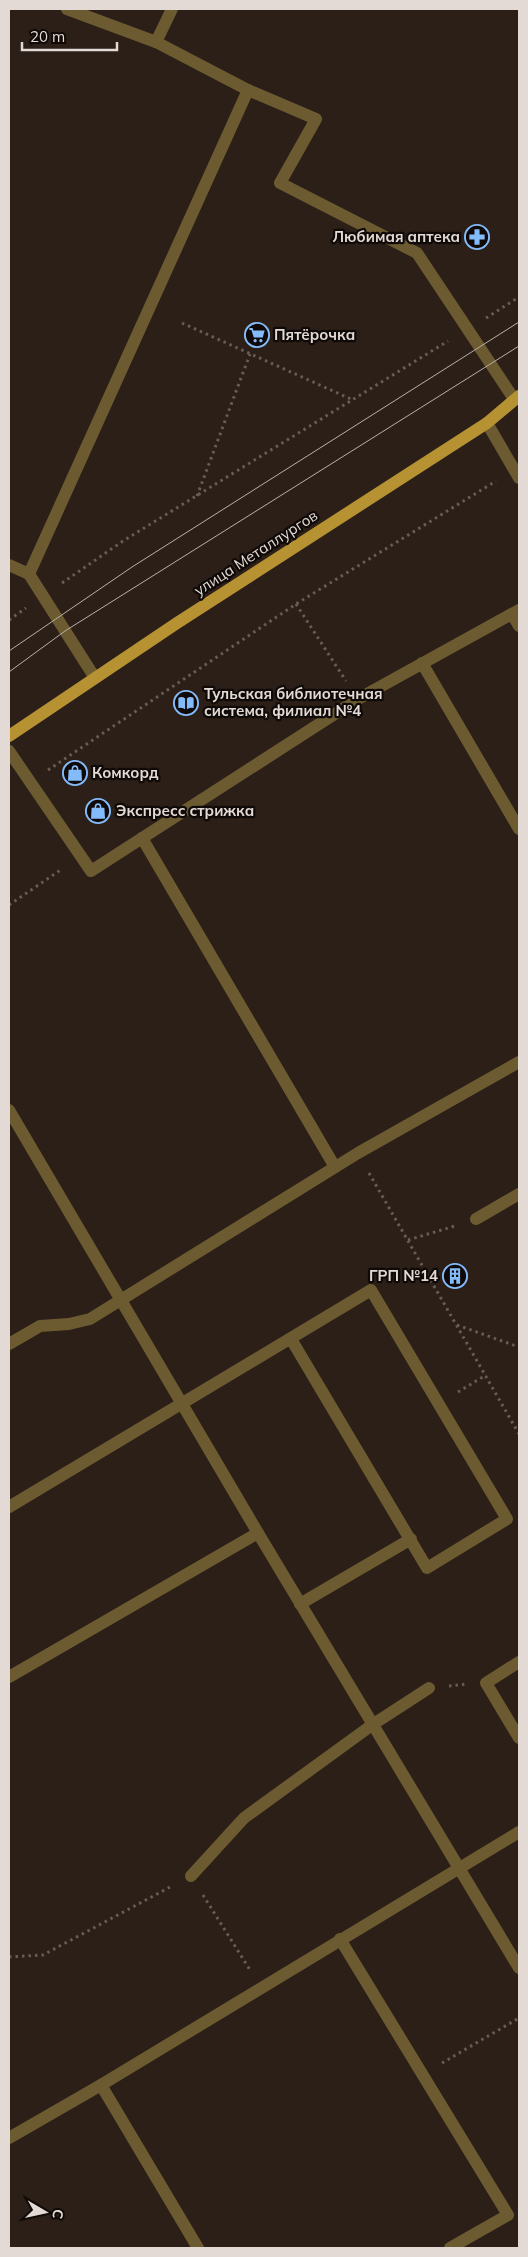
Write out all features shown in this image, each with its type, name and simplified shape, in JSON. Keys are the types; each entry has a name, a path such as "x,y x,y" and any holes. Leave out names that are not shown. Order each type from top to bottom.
{"main road":[{"name":"улица Металлургов","path":"9,736 177,623 488,423 516,398"}],"lane":[{"path":"67,9 156,42 248,90 316,119 280,183 417,254 516,398"},
{"path":"156,42 172,9"},
{"path":"29,574 248,90"},
{"path":"488,423 519,478"},
{"path":"9,565 29,574 95,678"},
{"path":"9,751 79,857 91,871 358,699 516,612 519,626"},
{"path":"422,664 519,829"},
{"path":"142,838 336,1167"},
{"path":"9,1344 40,1326 69,1324 90,1319 120,1298 358,1153 519,1062"},
{"path":"9,1110 300,1604 519,1968"},
{"path":"476,1219 519,1194"},
{"path":"9,1507 372,1290 507,1519 427,1568 291,1339"},
{"path":"9,1677 258,1533"},
{"path":"300,1604 411,1539"},
{"path":"519,1662 486,1682 519,1738"},
{"path":"190,1876 244,1818 372,1725 429,1688"},
{"path":"9,2138 101,2085 519,1832"},
{"path":"340,1939 508,2215 450,2248"},
{"path":"101,2085 198,2248"}],"path":[{"path":"9,620 123,541 519,298"},
{"path":"182,323 353,400"},
{"path":"197,496 250,354"},
{"path":"29,782 296,604 494,481 503,480"},
{"path":"296,604 358,699"},
{"path":"9,905 79,857"},
{"path":"358,1153 519,1434"},
{"path":"408,1240 476,1219"},
{"path":"456,1324 519,1347"},
{"path":"429,1688 486,1682"},
{"path":"9,1957 43,1955 190,1876 262,1987"},
{"path":"422,2075 519,2018"}],"tram line":[{"path":"9,651 132,567 519,322"},
{"path":"9,672 65,631 519,346"}],"place":[{"name":"Любимая аптека","path":"477,237"},
{"name":"Пятёрочка","path":"257,335"},
{"name":"Тульская библиотечная система, филиал №4","path":"186,703"},
{"name":"Комкорд","path":"75,773"},
{"name":"Экспресс стрижка","path":"98,811"},
{"name":"ГРП №14","path":"455,1276"}]}
